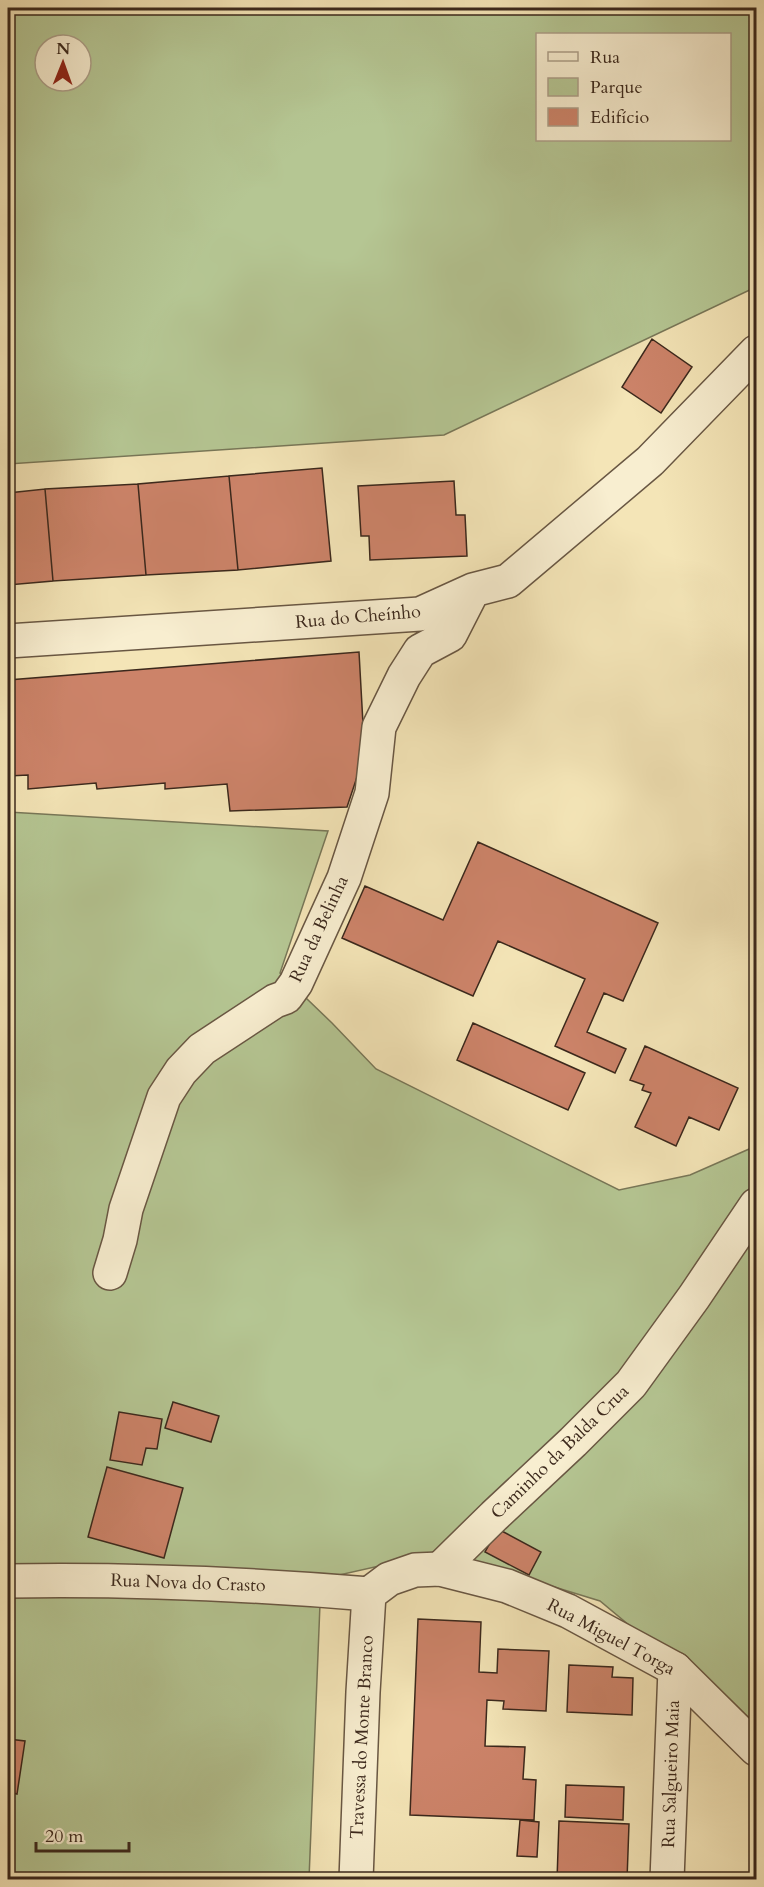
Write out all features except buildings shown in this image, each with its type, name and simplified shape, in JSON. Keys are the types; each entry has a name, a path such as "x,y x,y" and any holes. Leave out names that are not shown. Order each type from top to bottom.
{"street":[{"name":"Rua do Cheínho","path":"8,641 420,614 473,590 508,581 650,461 756,352"},
{"name":"Rua da Belinha","path":"110,1273 126,1209 164,1097 181,1071 202,1048 275,1000 286,997 296,984 344,878 372,794 380,728 404,676 420,651 450,635 473,590"},
{"name":"Caminho da Balda Crua","path":"440,1569 631,1384 694,1297 756,1204"},
{"path":"369,1594 389,1579 415,1570 440,1569"},
{"name":"Rua Miguel Torga","path":"440,1569 507,1586 568,1611 675,1669 756,1749"},
{"name":"Rua Nova do Crasto","path":"8,1581 88,1579 287,1587 369,1594"},
{"name":"Travessa do Monte Branco","path":"356,1880 369,1594"},
{"name":"Rua Salgueiro Maia","path":"667,1880 675,1669"}],"green space":[{"path":"8,8 756,8 756,287 444,435 8,464"},
{"path":"8,812 328,831 280,973 376,1069 619,1190 690,1175 756,1146 756,1731 600,1601 483,1565 388,1564 321,1579 309,1879 8,1879"}]}
